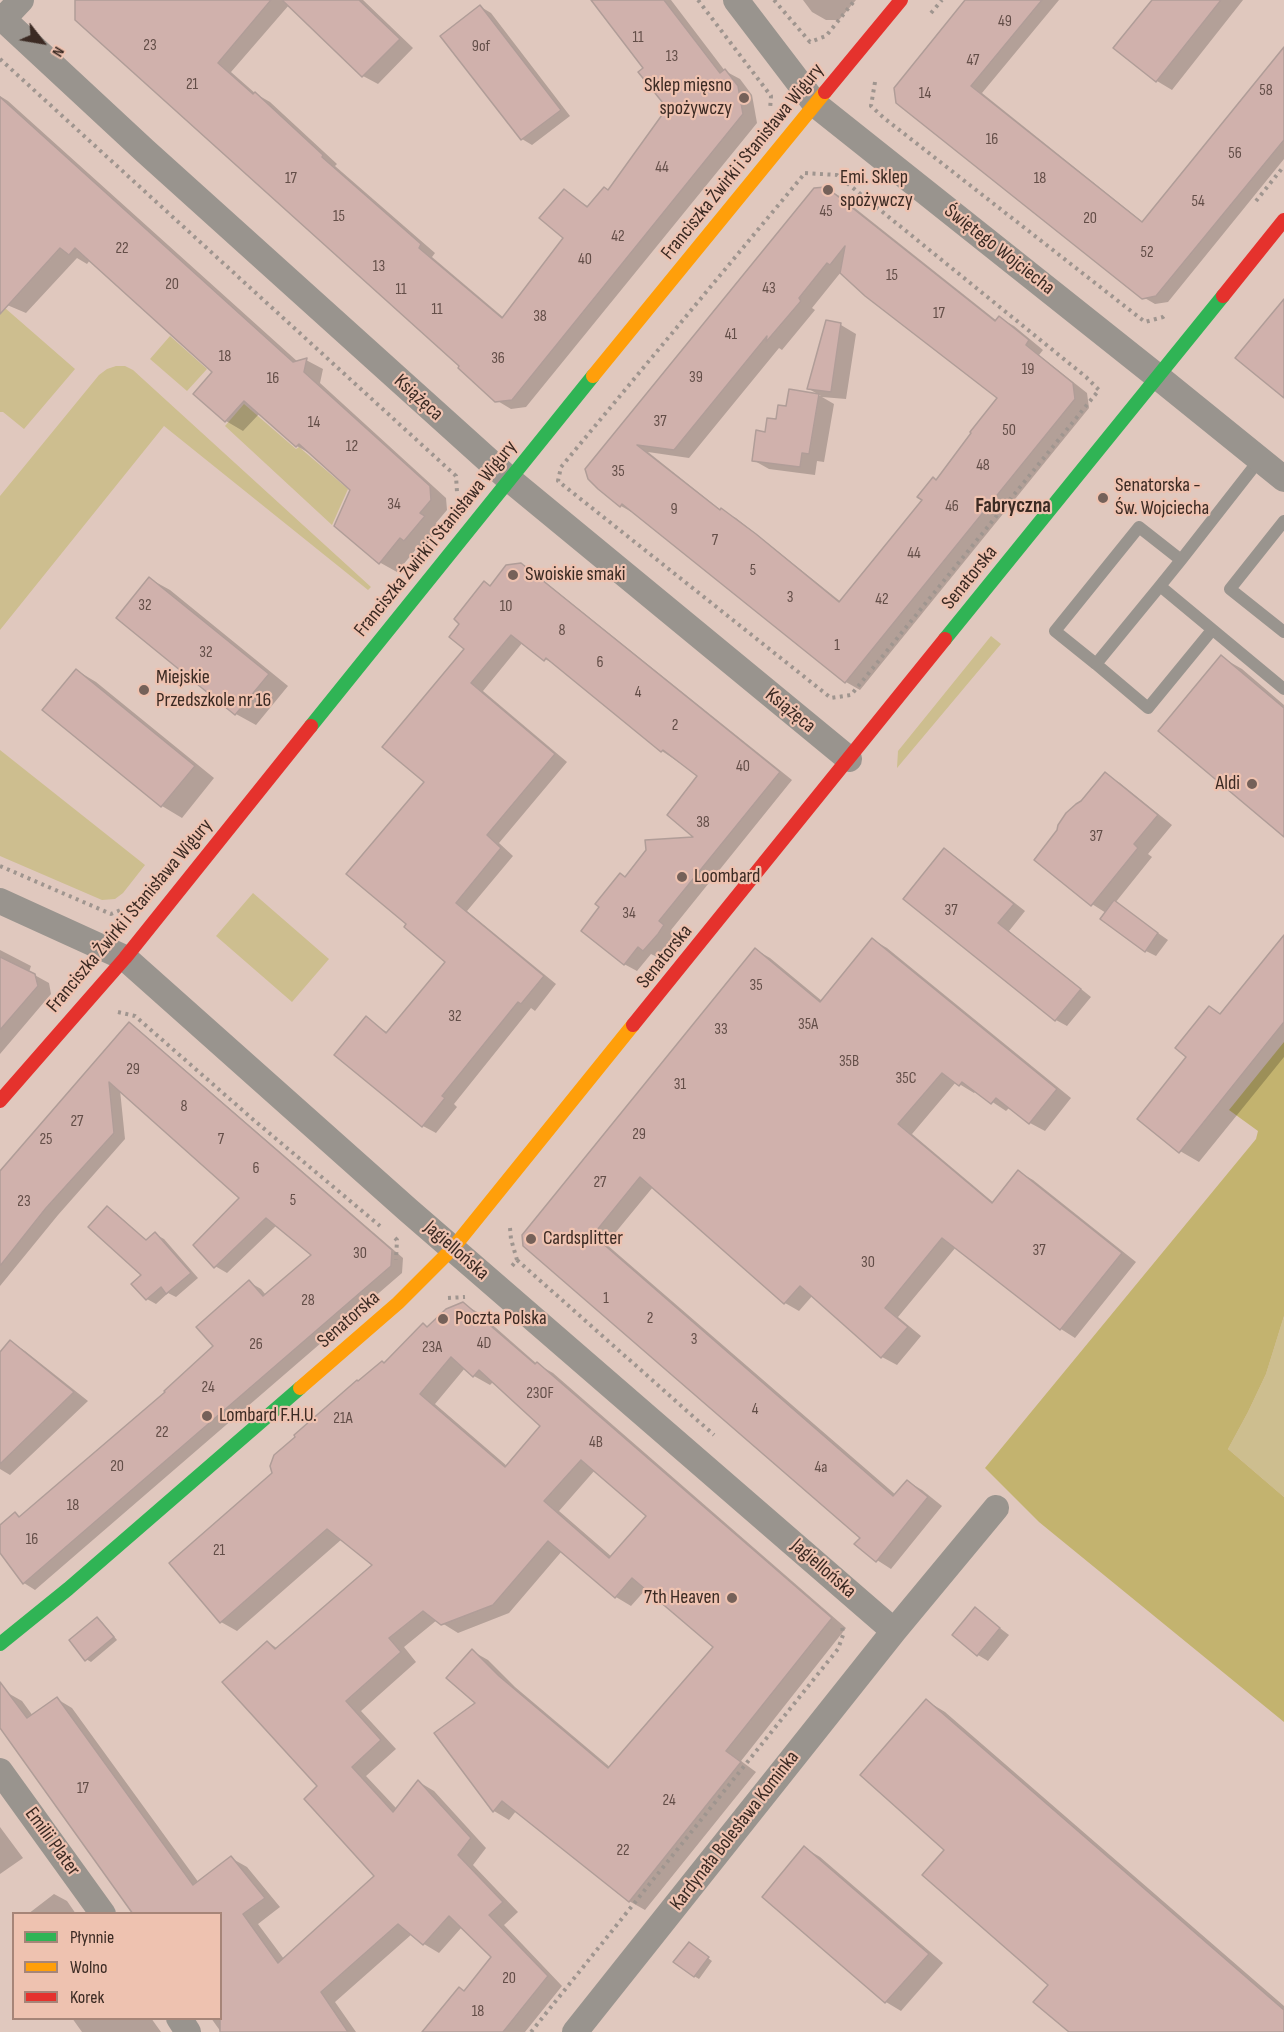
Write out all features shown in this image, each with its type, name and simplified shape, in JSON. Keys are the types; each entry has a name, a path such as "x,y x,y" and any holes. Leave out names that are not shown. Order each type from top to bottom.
{"street":[{"name":"Książęca","path":"21,0 3,19 144,150 509,479 849,759"},
{"name":"Świętego Wojciecha","path":"736,0 816,105 1284,479"},
{"name":"Franciszka Żwirki i Stanisława Wigury","path":"0,1101 125,958 509,479 901,0"},
{"name":"Senatorska","path":"0,1644 60,1595 398,1303 453,1248 1284,220"},
{"name":"Jagiellońska","path":"0,901 125,958 453,1248 894,1631"},
{"name":"Kardynała Bolesława Kominka","path":"575,2032 894,1631 996,1508"},
{"name":"Emilii Plater","path":"0,1771 102,1912"},
{"path":"179,2020 188,2032"}],"lane":[{"path":"1096,664 1260,459"},
{"path":"1284,521 1230,589 1284,632"},
{"path":"1180,560 1139,527 1055,631 1148,708 1212,630"},
{"path":"1160,586 1284,689"}],"path":[{"path":"698,0 771,96 770,118"},
{"path":"774,0 810,42 826,36 855,0"},
{"path":"927,18 942,0"},
{"path":"0,59 456,476 458,498"},
{"path":"882,74 874,83 871,106 884,118 1145,322 1162,317 1170,308"},
{"path":"1255,202 1284,166"},
{"path":"805,173 837,175 1100,390 851,695 831,698 558,481 561,467 805,173"},
{"path":"0,866 111,914 127,908"},
{"path":"115,1012 135,1016 256,1122 381,1226"},
{"path":"390,1233 397,1240 396,1264"},
{"path":"531,2032 838,1649 843,1635 842,1623 838,1617"}],"shaded area":[{"path":"5,308 75,369 24,429 0,412 0,312"},
{"path":"170,336 207,369 187,391 150,359"},
{"path":"116,366 125,366 133,370 371,587 368,590 164,426 0,630 0,496 99,375"},
{"path":"244,404 296,449 299,447 348,489 332,525 225,426"},
{"path":"991,636 1001,644 897,768 898,751"},
{"path":"0,750 145,865 123,893 115,899 102,900 0,856"},
{"path":"253,893 329,959 292,1002 216,936"},
{"path":"1284,1042 1284,1316 1266,1374 1228,1449 1284,1497 1284,1722 1039,1522 985,1468 1256,1139 1258,1131 1229,1110"},
{"path":"1284,1316 1284,1497 1228,1449 1266,1374"}],"building":[{"path":"75,0 271,0 218,63 253,94 255,92 323,155 322,157 421,244 419,248 502,318 563,238 539,218 564,189 587,207 604,187 608,190 667,108 638,72 643,68 591,0 664,0 720,73 725,69 738,86 743,114 512,400 495,402 458,368 459,366 75,20"},
{"path":"282,0 359,0 400,39 362,77"},
{"path":"965,0 1042,0 971,86 1142,222 1284,47 1284,140 1156,296 1142,299 896,103 894,88"},
{"path":"1152,0 1221,0 1156,82 1113,48"},
{"path":"480,5 561,110 521,140 440,36"},
{"path":"0,97 293,362 307,358 304,372 430,486 431,500 420,513 425,516 404,541 400,538 379,564 334,526 350,490 299,444 296,447 244,401 225,422 193,394 212,372 75,248 69,255 60,248 0,314"},
{"path":"826,187 995,321 999,316 1029,340 1026,345 1073,383 1075,399 845,683 622,504 620,507 598,489 588,479 585,469 814,188","holes":["845,246 840,273 865,296 997,398 936,480 933,477 917,497 922,500 839,602 756,534 721,508 720,510 637,445 674,450 767,336 766,342 801,301 799,298 827,263 830,265"]},
{"path":"1284,299 1284,398 1235,358"},
{"path":"826,320 841,323 831,392 807,389"},
{"path":"789,389 819,394 809,454 802,453 800,467 752,461 756,430 765,432 767,418 776,419 778,405 786,406"},
{"path":"521,563 780,772 659,921 664,925 658,934 643,951 638,947 624,965 581,931 599,907 595,904 620,873 625,877 646,850 645,840 693,837 667,815 697,776 663,750 661,752 546,658 544,661 511,635 471,683 555,754 487,835 501,848 456,903 544,976 521,1004 518,1002 442,1096 445,1098 422,1127 334,1055 366,1016 386,1033 445,962 404,927 406,924 346,874 424,782 382,747 464,649 449,637 459,624 454,619 484,581 490,586 506,565"},
{"path":"149,577 269,674 235,715 116,618"},
{"name":"Aldi","path":"1221,655 1284,708 1284,837 1158,731"},
{"path":"76,669 195,766 161,807 42,710"},
{"path":"1105,772 1158,815 1134,844 1138,848 1091,906 1034,860 1057,830 1066,813 1081,801"},
{"path":"944,848 1014,904 998,923 1081,989 1055,1021 903,899"},
{"path":"1114,900 1158,933 1145,952 1100,919"},
{"path":"1284,935 1284,1022 1179,1153 1137,1119 1186,1057 1175,1048 1209,1006 1220,1014"},
{"path":"872,938 1057,1089 1029,1124 996,1098 991,1104 962,1082 959,1086 942,1073 898,1124 992,1203 1018,1170 1122,1253 1060,1330 942,1238 885,1308 908,1327 881,1358 800,1286 784,1304 640,1177 593,1235 893,1496 907,1480 928,1497 876,1562 854,1544 860,1538 523,1246 522,1235 755,948 820,1002"},
{"path":"0,957 35,974 38,986 0,1030"},
{"path":"129,1022 392,1250 391,1266 23,1584 0,1553 0,1525 15,1512 19,1517 165,1392 213,1346 196,1327 249,1280 263,1296 311,1255 266,1218 214,1268 193,1245 239,1198 109,1082 114,1133 46,1208 0,1266 0,1171"},
{"path":"107,1206 146,1240 155,1232 191,1273 166,1294 161,1287 146,1300 131,1284 141,1275 88,1227"},
{"path":"463,1302 535,1364 537,1362 832,1618 726,1751 741,1762 629,1902 502,1801 493,1812 434,1733 475,1703 446,1678 472,1649 499,1676 608,1768 713,1647 632,1578 615,1598 548,1541 493,1605 441,1625 423,1611 389,1638 401,1652 346,1701 381,1740 352,1767 393,1812 418,1780 471,1838 458,1855 503,1902 489,1915 548,1976 503,2032 422,2032 459,1987 464,1991 491,1957 449,1916 423,1945 398,1924 321,1992 348,2032 220,2032 222,1912 132,1912 0,1728 0,1682 27,1718 57,1697 193,1885 231,1856 265,1898 243,1914 278,1963 374,1876 304,1799 317,1786 222,1682 267,1641 275,1649 372,1565 327,1529 220,1623 169,1563 272,1473 270,1466 274,1455 295,1437 294,1435 357,1380 382,1361 384,1363 423,1323 427,1327 446,1309","holes":["451,1357 473,1377 479,1370 540,1426 505,1467 420,1394","581,1460 646,1516 609,1558 544,1501"]},
{"path":"10,1340 74,1392 0,1464 0,1352"},
{"path":"975,1607 1000,1628 977,1656 952,1635"},
{"path":"97,1617 114,1637 85,1661 69,1640"},
{"path":"926,1699 1284,2010 1284,2032 1069,2032 1033,2002 1048,1985 922,1875 944,1850 860,1775"},
{"path":"804,1846 929,1954 885,2003 762,1897"},
{"path":"689,1942 709,1957 694,1977 673,1962"}],"traffic: fast":[{"path":"945,639 1223,296"},
{"path":"311,726 593,376"},
{"path":"0,1644 68,1589 300,1388"}],"traffic: slow":[{"path":"593,376 825,92"},
{"path":"300,1388 398,1303 453,1248 633,1025"}],"traffic: jam":[{"path":"825,92 901,0"},
{"path":"1223,296 1284,220"},
{"path":"633,1025 945,639"},
{"path":"0,1101 125,958 311,726"}],"place":[{"name":"Sklep mięsno spożywczy","path":"744,98"},
{"name":"Emi. Sklep spożywczy","path":"828,190"},
{"name":"Senatorska - Św. Wojciecha","path":"1103,498"},
{"name":"Swoiskie smaki","path":"513,575"},
{"name":"Miejskie Przedszkole nr 16","path":"144,690"},
{"name":"Aldi","path":"1252,784"},
{"name":"Loombard","path":"682,877"},
{"name":"Cardsplitter","path":"531,1239"},
{"name":"Poczta Polska","path":"443,1319"},
{"name":"Lombard F.H.U.","path":"207,1416"},
{"name":"7th Heaven","path":"732,1598"}],"district":[{"name":"Fabryczna","path":"1013,507"}]}
